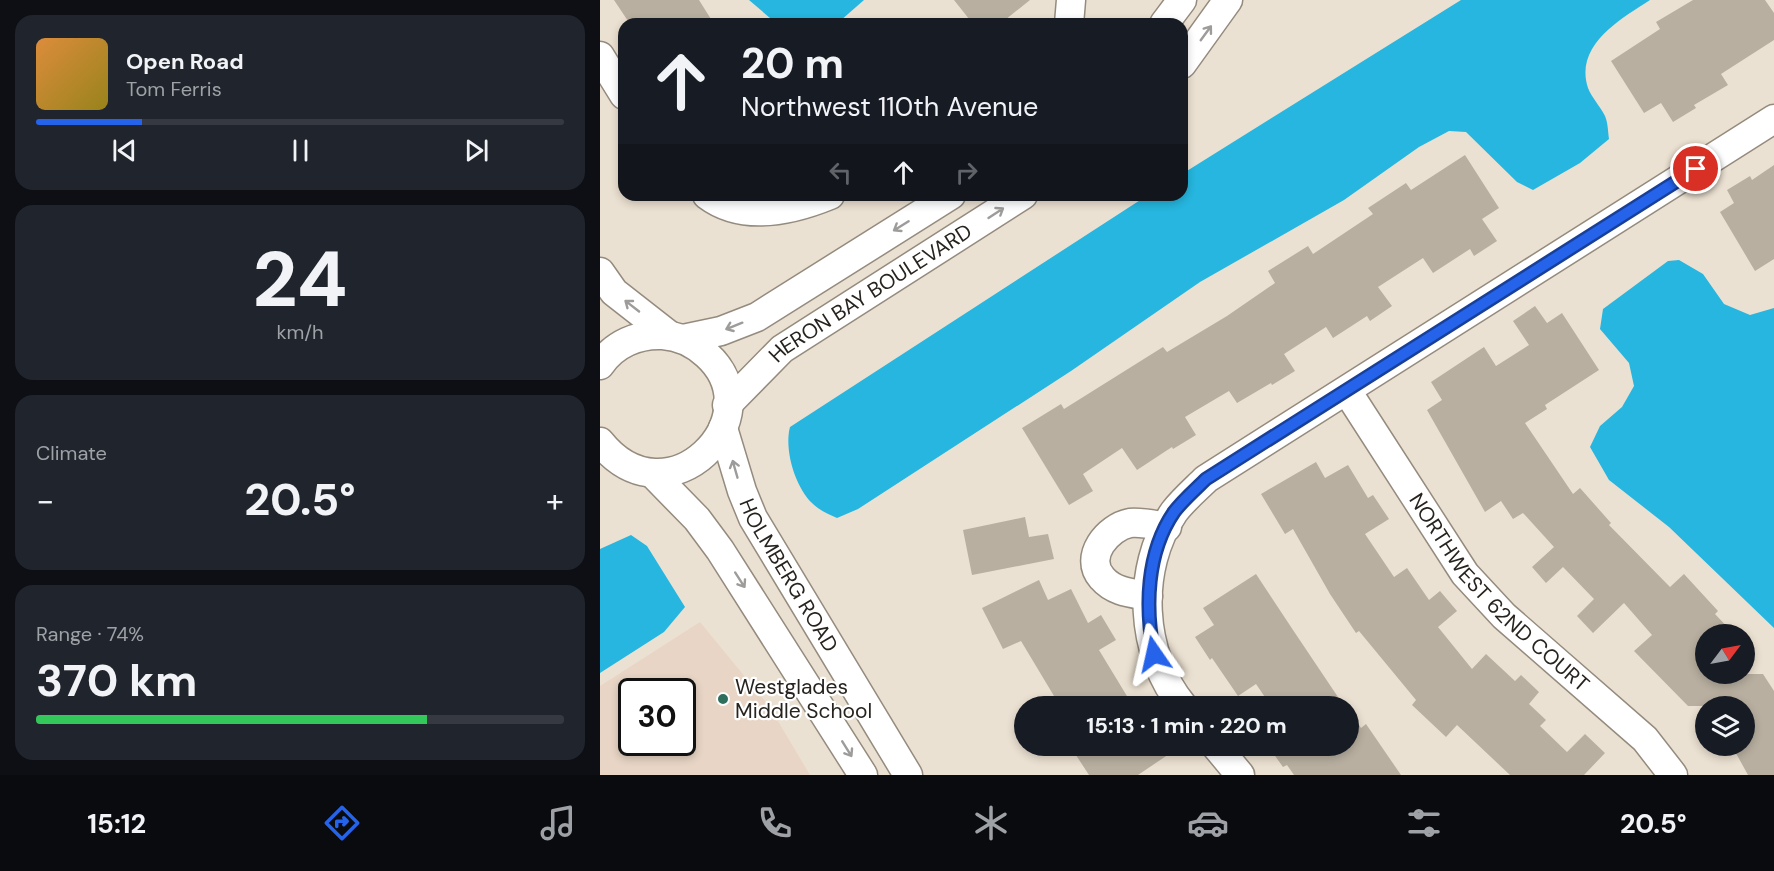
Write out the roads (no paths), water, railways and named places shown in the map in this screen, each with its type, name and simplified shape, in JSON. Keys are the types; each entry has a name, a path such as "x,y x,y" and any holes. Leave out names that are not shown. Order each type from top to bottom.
{"street":[{"path":"1070,18 1071,0"},
{"path":"1168,18 1182,0"},
{"path":"1188,56 1228,0"},
{"path":"600,56 618,85"},
{"path":"1175,696 1169,689 1154,654 1148,623 1150,585 1159,544 1174,512 1206,479 1774,119"},
{"path":"719,201 735,209 758,213 789,208 811,201"},
{"name":"HERON BAY BOULEVARD","path":"600,365 618,346 633,338 651,334 676,337 721,331 757,317 941,201"},
{"name":"HERON BAY BOULEVARD","path":"652,474 675,472 696,463 712,447 725,416 782,349 1014,201"},
{"path":"600,272 614,291 676,337"},
{"name":"HOLMBERG ROAD","path":"676,337 710,358 720,372 725,388 725,416 742,491 753,518 908,775"},
{"name":"NORTHWEST 62ND COURT","path":"1347,391 1465,574 1504,616 1645,740 1673,775"},
{"path":"600,442 612,457 631,468 652,474"},
{"name":"HOLMBERG ROAD","path":"652,474 697,519 720,550 863,775"},
{"path":"1150,585 1121,591 1111,586 1100,577 1096,554 1100,544 1117,528 1129,523 1167,527"},
{"path":"1224,756 1240,775"}],"water":[{"path":"749,0 864,0 843,18 770,18"},
{"path":"1461,0 1650,0 1603,35 1594,46 1588,59 1585,73 1588,88 1605,116 1609,139 1580,163 1533,190 1517,182 1466,132 1449,131 1419,147 1344,200 1200,282 1071,371 858,509 837,518 812,503 796,478 792,467 789,446 790,427 1139,201 1188,201 1188,170"},
{"path":"1679,260 1703,274 1724,304 1750,315 1774,308 1774,628 1669,527 1609,480 1590,447 1600,426 1622,407 1634,386 1629,363 1600,329 1603,309 1668,261"},
{"path":"631,535 647,546 685,607 664,632 600,673 600,549"}],"place":[{"name":"Westglades Middle School","path":"723,699"}]}
